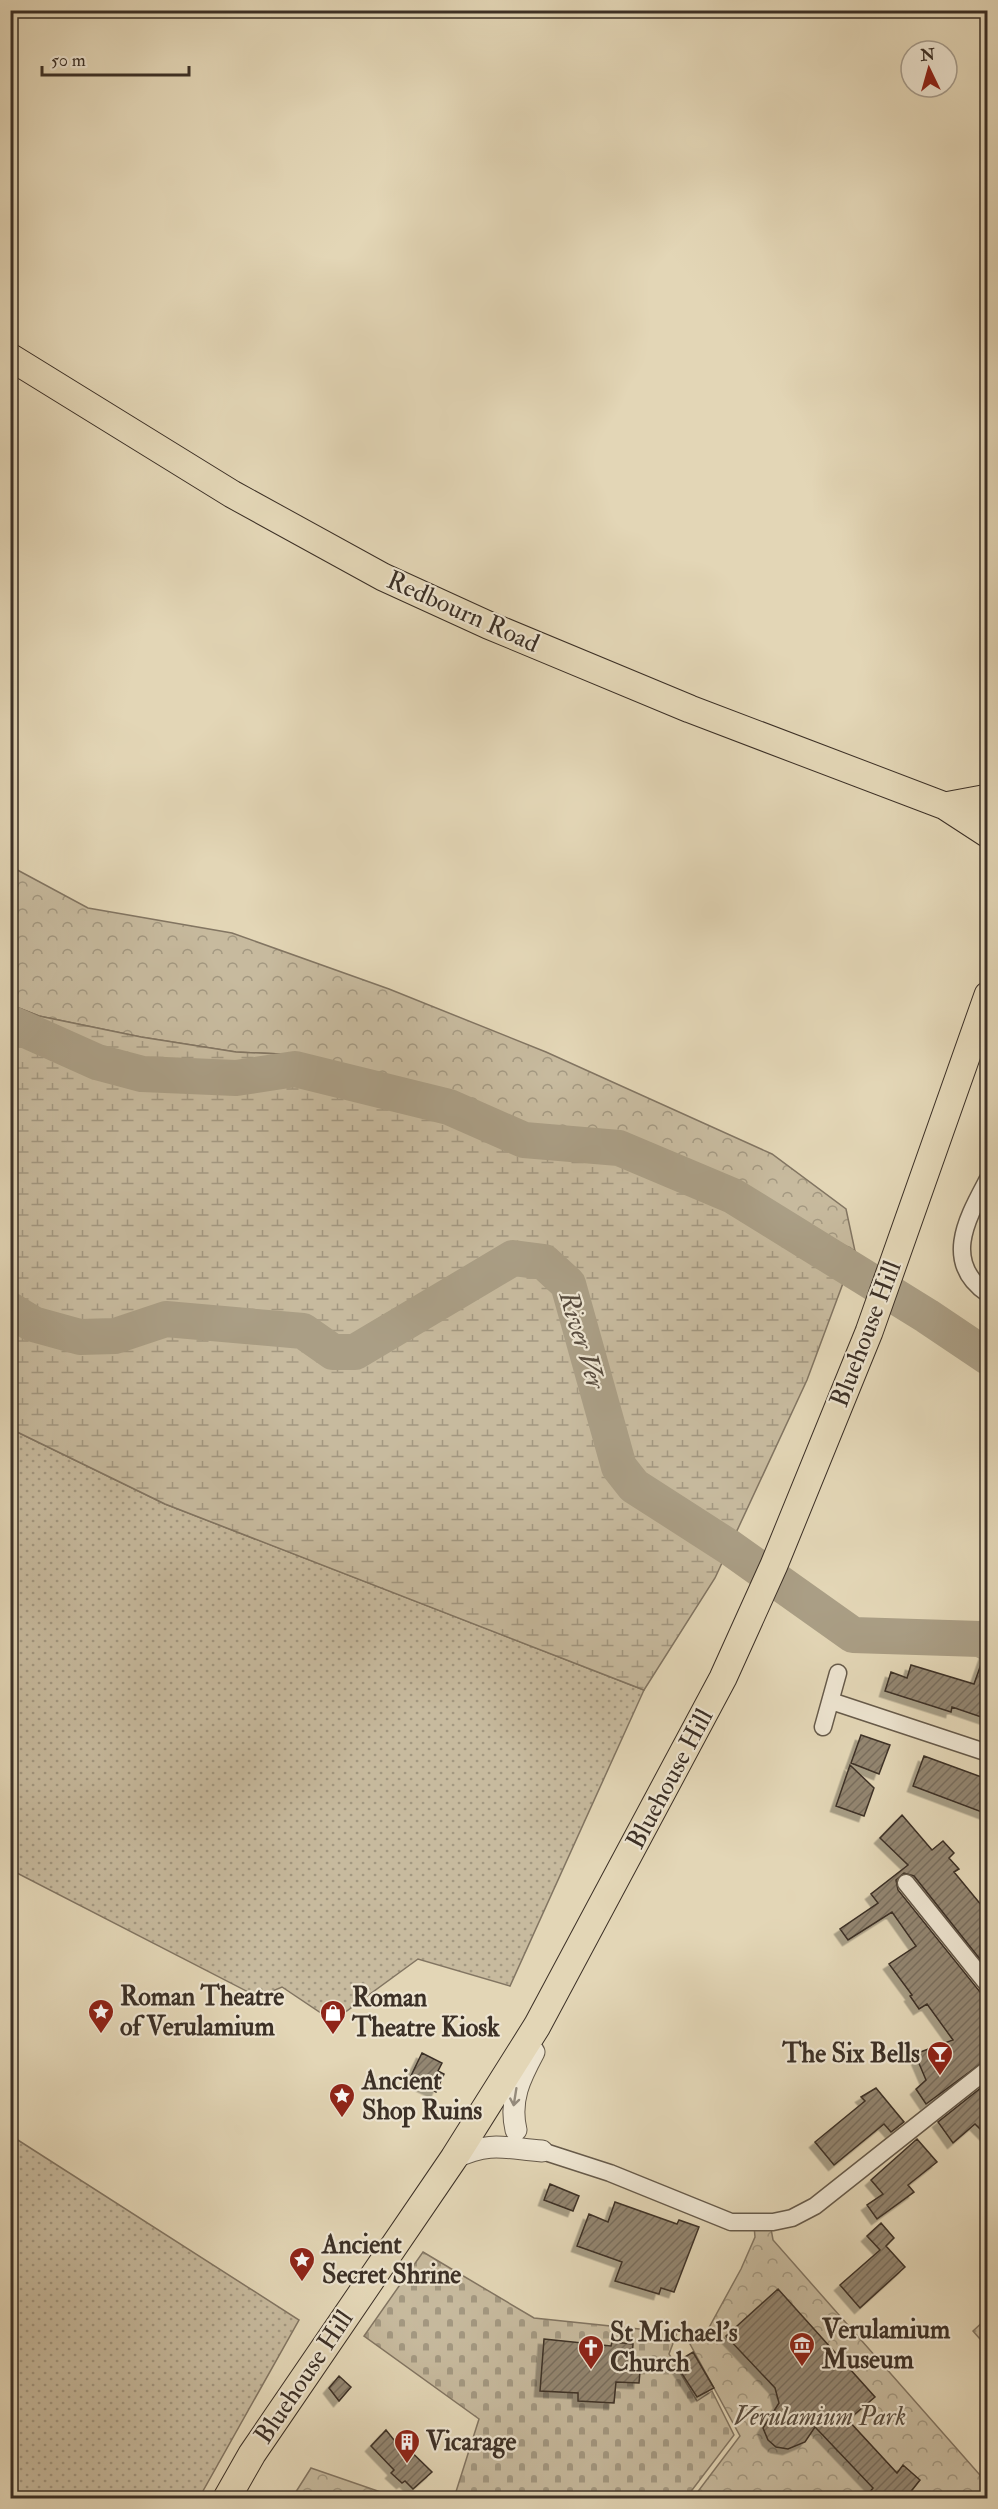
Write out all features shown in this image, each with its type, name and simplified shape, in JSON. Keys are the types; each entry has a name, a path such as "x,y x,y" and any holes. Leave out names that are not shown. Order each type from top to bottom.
{"main road":[{"name":"Redbourn Road","path":"10,357 232,494 383,577 488,625 690,709 945,806 987,834"},
{"path":"945,806 987,798"},
{"name":"Bluehouse Hill","path":"227,2499 252,2454 454,2158 537,2026 682,1759 723,1678 770,1575 869,1332 987,995"}],"street":[{"path":"987,1179 963,1230 961,1247 970,1277 987,1294"},
{"path":"823,1727 838,1673"},
{"path":"831,1701 987,1753"},
{"path":"906,1883 987,1984"},
{"path":"516,2130 513,2117 514,2095 536,2046 537,2026"},
{"path":"454,2158 471,2150 498,2145 542,2151 610,2173 730,2222 773,2222 792,2218 815,2206 987,2069"},
{"path":"482,2112 534,2140 542,2151"}],"green space":[{"path":"10,866 88,908 232,933 389,989 546,1052 772,1154 846,1209 855,1251 741,1190 622,1140 515,1126 303,1055 236,1052 141,1037 39,1016 11,1005"},
{"path":"11,1005 39,1016 141,1037 236,1052 303,1055 425,1092 515,1126 622,1140 741,1190 855,1251 807,1380 715,1578 644,1690 165,1504 11,1429"},
{"path":"11,1429 165,1504 644,1690 510,1986 418,1959 333,2021 282,1987 258,1997 17,1873 11,1883"},
{"path":"10,2135 299,2320 199,2498 11,2498"},
{"name":"Verulamium Park","path":"770,2223 773,2240 987,2483 987,2498 693,2498 740,2436 690,2344 706,2333 741,2269 755,2237 754,2225"},
{"path":"423,2252 534,2318 677,2333 669,2354 697,2401 712,2391 734,2435 686,2498 454,2498 479,2419 364,2336"},
{"path":"987,2318 987,2347 973,2331"},
{"path":"311,2468 398,2498 292,2498"}],"building":[{"path":"985,1653 987,1653 987,1719 952,1707 951,1712 885,1691 891,1672 907,1678 911,1665 974,1684"},
{"path":"861,1735 890,1745 879,1774 851,1763"},
{"path":"924,1756 987,1779 987,1814 913,1786"},
{"path":"850,1765 874,1788 864,1816 836,1806"},
{"path":"902,1815 932,1850 943,1841 954,1853 949,1858 959,1869 954,1872 987,1912 987,1968 914,1876 904,1873 896,1880 898,1890 980,1992 987,1995 987,2059 926,2104 916,2089 926,2080 915,2054 953,2040 927,2004 919,2009 910,1996 912,1995 889,1964 916,1946 892,1912 848,1940 840,1929 878,1903 871,1894 908,1865 880,1838"},
{"path":"422,2053 442,2063 438,2071 444,2074 436,2092 409,2080"},
{"path":"987,2083 987,2136 975,2124 953,2143 938,2122"},
{"path":"876,2088 904,2122 891,2132 884,2124 834,2165 815,2142 865,2101 861,2097"},
{"path":"917,2139 937,2162 908,2185 914,2192 877,2219 867,2205 883,2194 871,2180"},
{"path":"550,2184 579,2196 573,2211 544,2200"},
{"path":"615,2202 677,2224 679,2220 699,2227 674,2292 661,2288 659,2294 615,2281 622,2262 577,2246 589,2214 608,2222"},
{"path":"881,2223 894,2238 886,2246 905,2267 860,2308 840,2285 880,2250 867,2236"},
{"name":"Verulamium Museum","path":"778,2289 875,2397 848,2420 897,2473 903,2465 920,2480 905,2499 864,2499 873,2488 815,2427 805,2442 788,2449 776,2447 768,2440 763,2428 779,2403 775,2388 726,2336"},
{"name":"St Michael's Church","path":"544,2339 611,2346 612,2342 633,2344 632,2359 641,2360 639,2383 616,2382 614,2403 578,2401 578,2393 540,2391"},
{"path":"693,2352 714,2388 697,2397 675,2363"},
{"path":"339,2376 351,2387 339,2401 329,2388"},
{"name":"Vicarage","path":"386,2430 394,2440 397,2438 432,2472 413,2489 391,2473 394,2470 371,2446"}],"waterway":[{"name":"River Ver","path":"10,1023 97,1062 142,1074 236,1078 295,1069 449,1107 524,1140 619,1148 733,1196 927,1316 988,1357"},
{"name":"River Ver","path":"10,1310 33,1324 80,1337 115,1336 166,1319 303,1331 333,1352 355,1352 513,1258 544,1262 568,1284 619,1467 634,1486 729,1547 853,1635 980,1639 988,1643"}],"place":[{"name":"Roman Theatre of Verulamium","path":"101,2035"},
{"name":"Roman Theatre Kiosk","path":"333,2036"},
{"name":"The Six Bells","path":"940,2077"},
{"name":"Ancient Shop Ruins","path":"342,2119"},
{"name":"Ancient Secret Shrine","path":"302,2283"},
{"name":"Verulamium Museum","path":"802,2368"},
{"name":"St Michael's Church","path":"591,2371"},
{"name":"Vicarage","path":"407,2465"}]}
